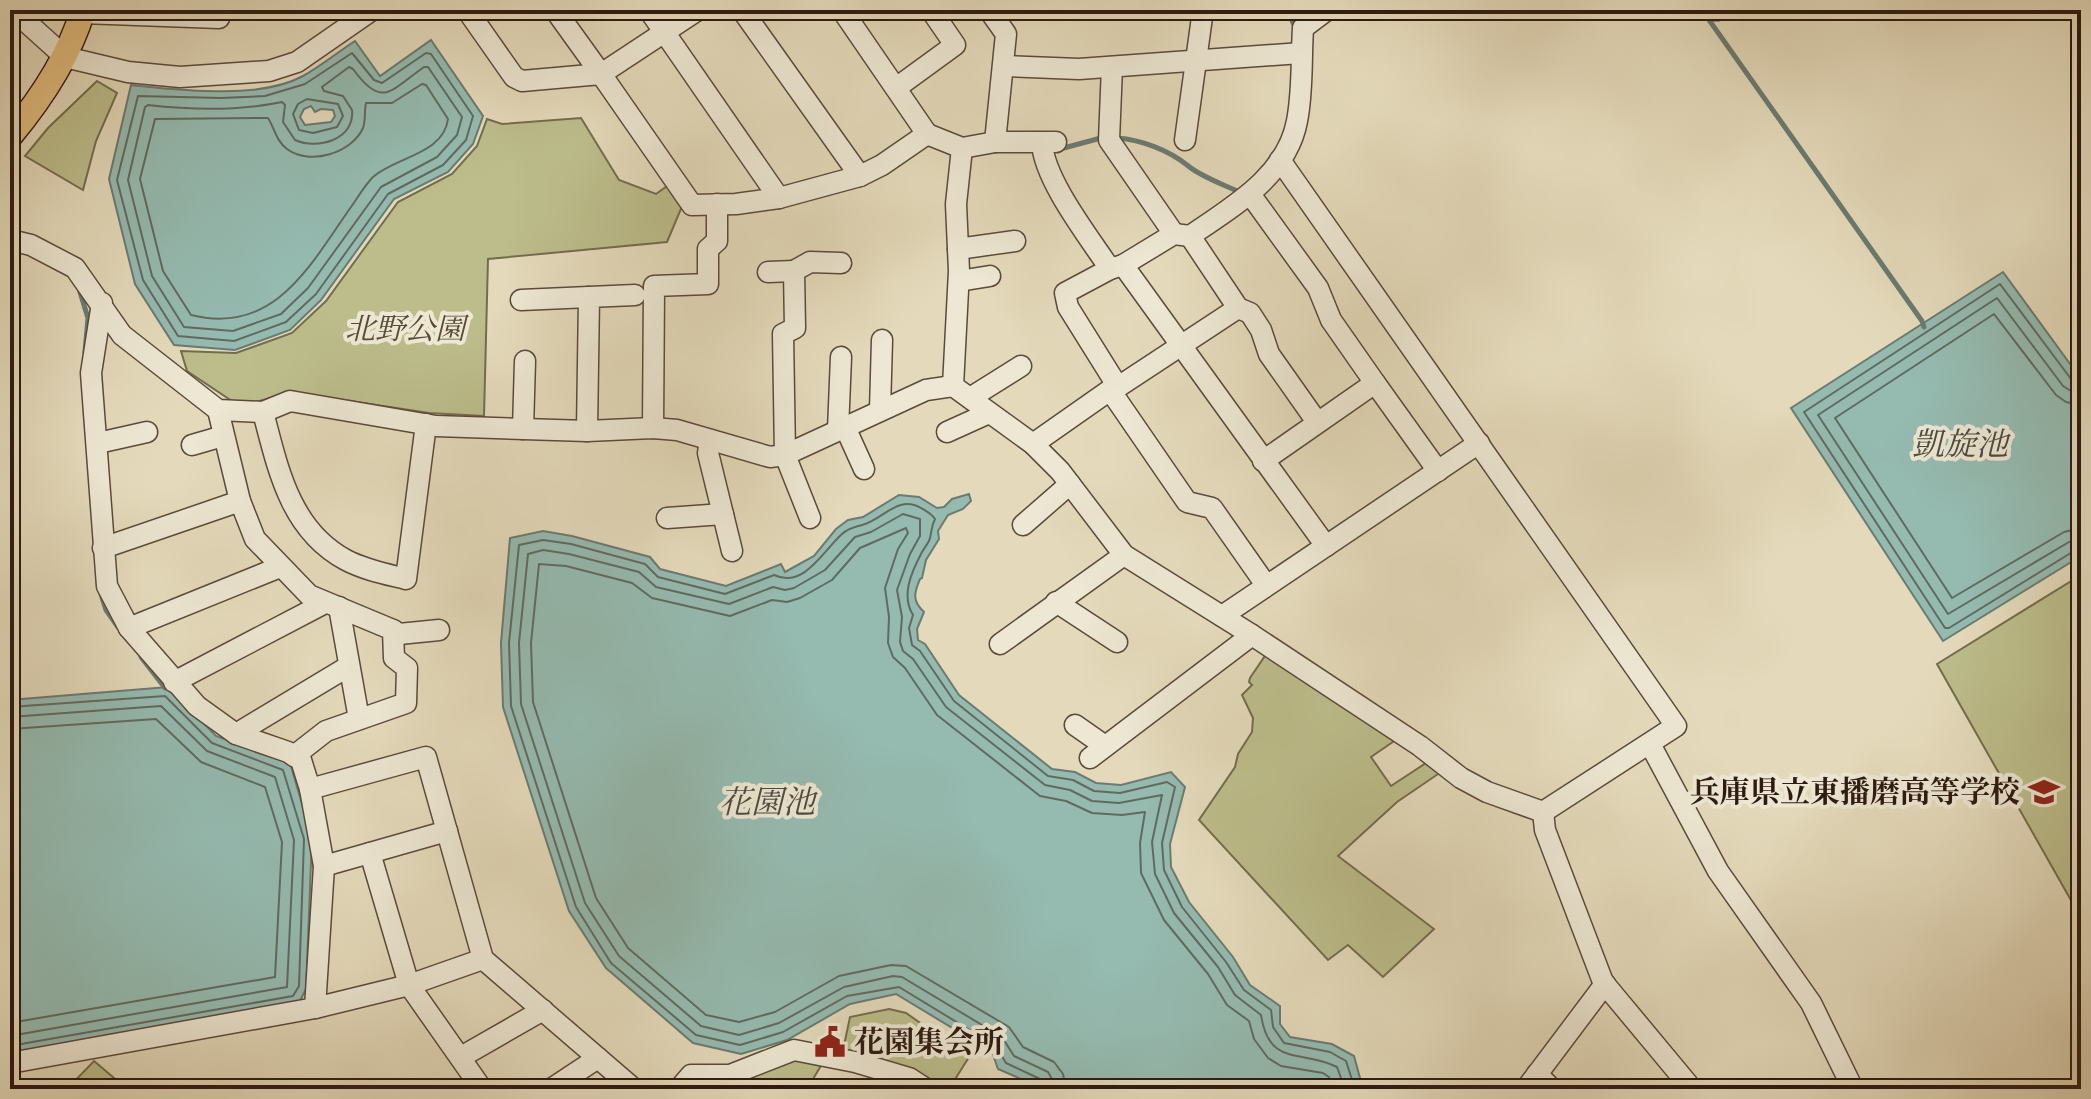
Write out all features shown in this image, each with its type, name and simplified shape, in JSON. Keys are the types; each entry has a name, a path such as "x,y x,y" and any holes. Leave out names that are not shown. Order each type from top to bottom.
{"main road":[{"path":"10,136 29,113 65,57 83,12"}],"street":[{"path":"13,10 65,57 128,72 180,77 269,71 297,62 372,10"},
{"path":"467,10 514,77 522,81 601,74 698,10"},
{"path":"555,10 692,205 779,198 860,176 927,134"},
{"path":"649,10 779,198"},
{"path":"742,10 860,176"},
{"path":"842,10 927,134 962,148 995,142 1049,143 1043,158 1060,207 1116,267 1181,347 1326,546"},
{"path":"896,88 955,45 931,10"},
{"path":"989,10 1006,34 995,142"},
{"path":"1185,140 1182,110 1196,61 1203,10"},
{"path":"1266,585 1212,508 1187,502 1076,334 1063,288 1182,235 1250,194 1280,160 1291,141 1297,120 1303,28 1327,10"},
{"path":"83,12 219,18"},
{"path":"1004,66 1079,69 1301,53"},
{"path":"1112,67 1109,140 1126,178 1182,235 1238,308 1250,313 1261,330 1269,354 1317,422"},
{"path":"961,392 956,204 962,148"},
{"path":"1280,160 1676,726 1543,812"},
{"path":"1250,194 1318,288 1331,320 1438,471"},
{"path":"653,428 662,341 654,286 708,284 708,249 717,241 717,204"},
{"path":"10,240 31,245 75,268 122,335 218,410 263,412 290,401 426,424 587,431 677,430 770,457 785,455 926,390 961,392 1021,366"},
{"path":"958,249 1015,241"},
{"path":"768,272 794,271 810,262 841,263"},
{"path":"794,271 795,328 775,334 777,370 785,455 810,518"},
{"path":"959,281 990,276"},
{"path":"521,300 589,297 627,290"},
{"path":"587,431 582,344 589,297"},
{"path":"102,303 91,373 107,586 129,628 197,706 236,734 301,760 310,789 324,866 315,1008"},
{"path":"1033,444 1238,308"},
{"path":"880,410 882,340"},
{"path":"841,357 842,428 864,469"},
{"path":"523,429 525,361"},
{"path":"1263,461 1375,383"},
{"path":"961,392 1033,444 1070,484 1124,555 1420,746 1461,778 1487,792 1543,812"},
{"path":"218,410 240,501 255,539 280,567 309,595 399,634 439,630"},
{"path":"263,412 284,488 302,522 327,549 348,562 406,579 426,424"},
{"path":"947,432 989,413"},
{"path":"98,443 147,432"},
{"path":"192,445 223,436"},
{"path":"710,440 708,453 732,551"},
{"path":"1222,616 1479,443"},
{"path":"1023,525 1070,484"},
{"path":"103,548 240,501"},
{"path":"667,518 723,514"},
{"path":"1000,644 1124,555"},
{"path":"129,628 280,567"},
{"path":"1056,602 1117,642"},
{"path":"332,605 349,666 359,719"},
{"path":"174,682 332,605"},
{"path":"294,756 326,731 406,703 407,668 394,658 393,630"},
{"path":"1075,725 1098,752 1252,635"},
{"path":"236,734 349,666"},
{"path":"1650,744 1718,871 1811,1003 1853,1089"},
{"path":"310,789 426,757 483,959 634,1089"},
{"path":"1543,812 1545,830 1583,935 1605,984 1692,1089"},
{"path":"324,866 447,831"},
{"path":"370,853 409,985 482,1089"},
{"path":"10,1063 315,1008 409,985 483,959"},
{"path":"1538,1084 1605,984"},
{"path":"461,1057 543,1010"},
{"path":"679,1089 691,1075 730,1075 794,1050 909,1078 926,1089"},
{"path":"551,1089 598,1058"}],"green space":[{"path":"97,81 117,93 96,141 83,190 25,156 48,128"},
{"name":"北野公園","path":"581,118 619,180 656,194 670,184 683,204 667,242 488,259 484,416 429,413 291,392 252,403 232,401 187,371 181,351 236,353 292,333 326,301 398,202 452,174 477,146 487,119 502,124"},
{"name":"兵庫県立東播磨高等学校","path":"2081,575 2081,918 1937,664"},
{"path":"1269,650 1400,737 1371,757 1391,786 1432,759 1444,770 1397,802 1338,856 1434,929 1383,977 1348,945 1328,960 1199,820 1235,767 1238,754 1252,732 1253,718 1242,695 1252,685 1250,678"},
{"path":"889,1009 906,1013 969,1057 949,1089 933,1089 842,1055 850,1017"},
{"path":"825,1059 807,1089 708,1089 702,1078 777,1061"},
{"path":"94,1061 127,1089 67,1089"}],"water":[{"path":"431,40 483,116 473,144 448,172 394,199 321,300 290,330 235,350 174,345 135,284 109,179 131,85 219,91 264,88 303,76 355,41 380,76","holes":["311,106 315,112 333,110 335,116 331,122 305,125 300,117 304,109"]},
{"name":"凱旋池","path":"2003,272 2081,379 2081,556 1943,641 1791,408"},
{"name":"花園池","path":"969,494 971,501 963,509 948,515 938,531 939,539 926,560 915,593 917,604 924,612 917,629 918,640 925,644 959,695 1052,769 1075,772 1096,783 1121,785 1171,772 1185,787 1170,844 1171,867 1189,902 1233,957 1250,985 1280,1006 1280,1024 1290,1037 1332,1044 1354,1056 1363,1089 1044,1089 998,1069 992,1052 896,994 850,1004 787,1040 741,1054 693,1043 606,968 569,911 503,707 501,643 510,538 543,531 572,536 650,557 660,569 726,586 781,564 785,572 814,556 836,529 848,520 863,517 899,495 919,497 937,508"},
{"path":"168,687 216,736 290,763 312,838 306,989 299,1003 10,1054 10,700"}],"waterway":[{"path":"1287,10 1295,27"},
{"path":"1702,10 1924,327"},
{"path":"1060,149 1101,138"},
{"path":"1117,138 1154,147 1205,177 1239,192 1242,190"},
{"path":"80,292 88,318 85,352"},
{"path":"101,594 106,610 118,627"},
{"path":"141,657 165,688"}],"place":[{"name":"兵庫県立東播磨高等学校","path":"2044,792"},
{"name":"花園集会所","path":"830,1042"}]}
